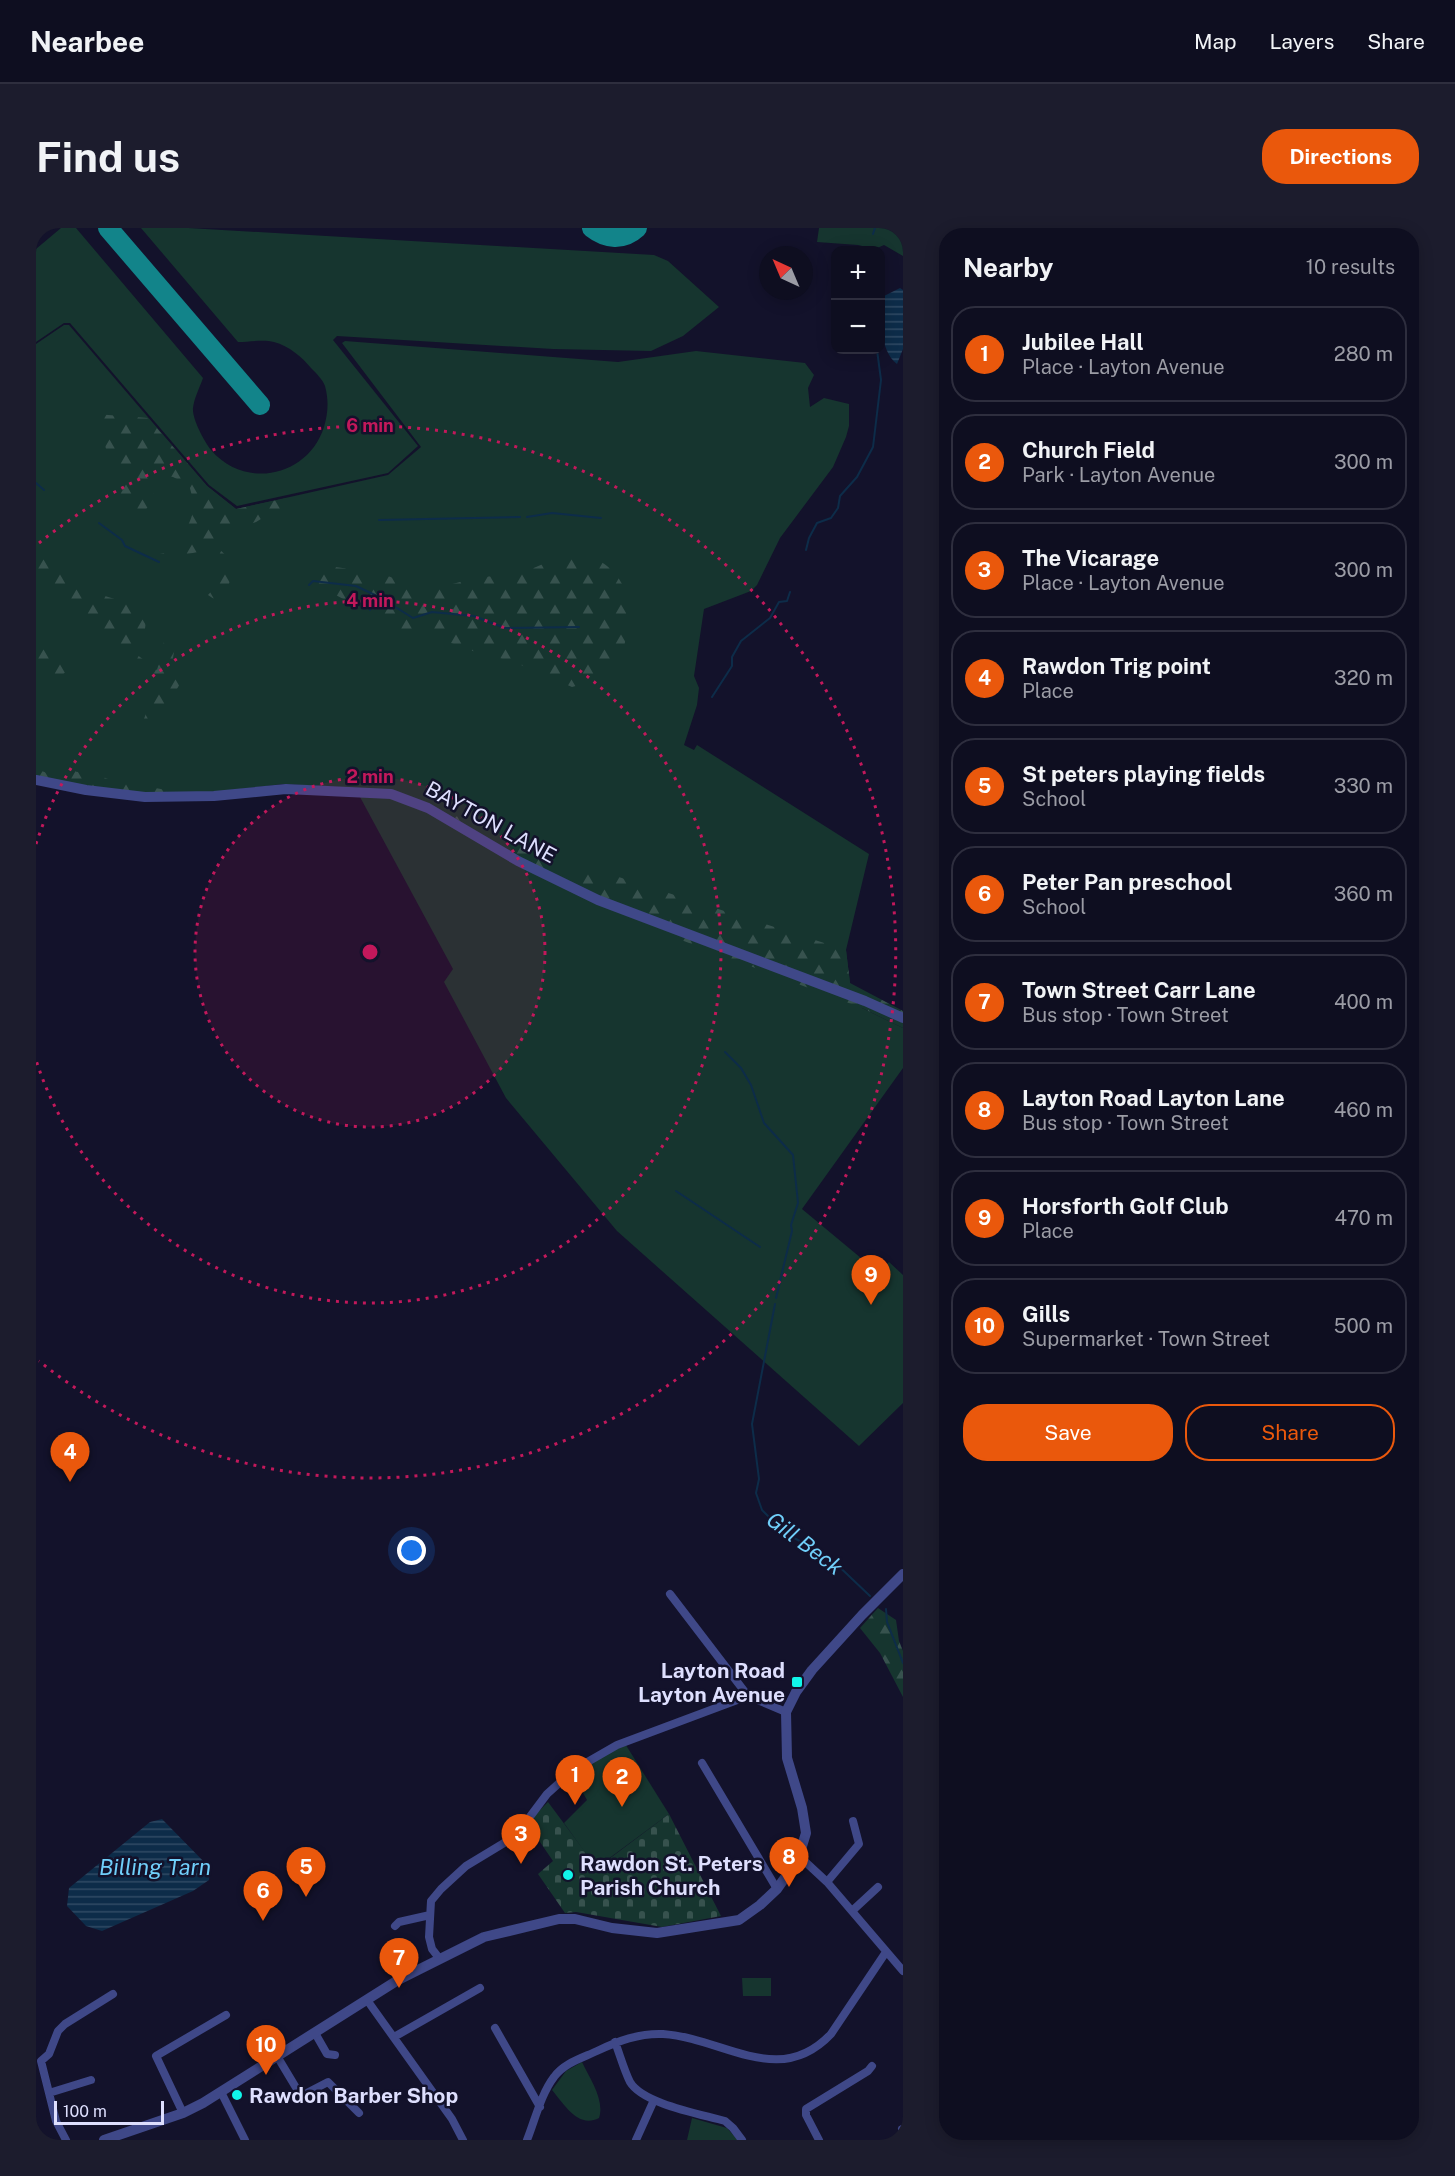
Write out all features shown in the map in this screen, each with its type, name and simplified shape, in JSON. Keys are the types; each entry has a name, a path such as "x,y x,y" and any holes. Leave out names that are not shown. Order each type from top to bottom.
{"street":[{"name":"BAYTON LANE","path":"36,780 86,790 145,797 214,796 286,789 391,794 428,808 518,861 598,900 865,1001 903,1018"},
{"path":"104,2140 133,2135 183,2113 221,2092 367,2000 439,1958 483,1937 559,1920 575,1919 612,1928 657,1933 739,1920 777,1889 799,1856 806,1833 806,1825 787,1758 786,1712 796,1692 812,1670 903,1574"},
{"path":"670,1594 748,1696 786,1712"},
{"path":"439,1958 430,1943 431,1901 466,1866 504,1843 524,1826 547,1794 577,1768 617,1745 748,1696"},
{"path":"702,1763 777,1889"},
{"path":"827,1882 859,1844 853,1821"},
{"path":"799,1856 827,1882 903,1971"},
{"path":"852,1911 878,1887"},
{"path":"395,1926 399,1922 430,1915"},
{"path":"527,2140 550,2084 561,2069 615,2042 633,2037 664,2034 695,2040 763,2060 796,2058 821,2044 831,2034 886,1952"},
{"path":"394,2037 480,1988"},
{"path":"66,2140 56,2121 41,2061 49,2054 58,2031 65,2024 113,1994"},
{"path":"367,2000 452,2119 463,2140"},
{"path":"183,2113 156,2056 226,2015"},
{"path":"495,2028 540,2108"},
{"path":"315,2033 327,2054 335,2055"},
{"path":"615,2042 631,2084 642,2093 654,2100 724,2121 742,2140"},
{"path":"277,2056 301,2096 328,2082 359,2113"},
{"path":"819,2140 806,2115 806,2109 868,2071 872,2066"},
{"path":"49,2093 91,2080"},
{"path":"221,2092 245,2140"},
{"path":"636,2140 654,2100"}],"green space":[{"path":"61,228 76,228 203,378 193,413 199,430 211,450 225,463 241,470 257,473 274,472 290,467 316,444 324,427 327,412 324,384 304,360 285,346 266,341 238,342 141,228 188,228 654,255 668,261 719,307 683,336 651,351 553,349 337,336 333,340 418,446 388,473 237,506 209,485 70,323 64,323 36,342 36,249"},
{"path":"819,228 903,228 903,256 884,245 862,246 817,242"},
{"path":"64,325 69,325 207,486 236,509 388,475 421,447 342,343 345,341 618,362 696,351 805,363 814,375 808,388 810,407 824,398 849,404 849,426 833,467 780,538 757,585 751,591 704,609 694,676 699,688 697,705 684,745 694,750 697,745 869,854 846,950 850,983 862,1008 903,1028 903,1068 802,1209 879,1273 889,1262 903,1275 903,1403 859,1446 617,1231 506,1098 444,982 453,969 360,797 358,788 283,784 215,792 148,794 36,777 36,344"},
{"path":"95,414 148,418 207,486 236,509 287,498 293,505 274,511 242,527 218,548 233,562 229,583 217,601 208,595 220,582 219,568 203,551 162,559 160,554 190,547 181,539 193,507 189,485 173,477 162,475 154,485 154,502 136,518 124,512 117,499 121,479 109,458"},
{"path":"36,546 49,556 55,566 92,592 134,605 146,620 143,646 136,654 157,670 165,638 176,640 171,670 185,675 148,739 138,735 157,684 105,645 82,606 57,591 36,570"},
{"path":"553,555 581,556 602,562 619,579 625,597 627,626 623,648 614,661 601,672 587,682 572,687 514,662 473,651 429,635 393,629 362,609 332,593 311,588 305,582 306,577 313,572 325,567 335,567 380,573 409,584 445,586 475,578 522,573 543,564"},
{"path":"36,641 71,667 59,678 36,662"},
{"path":"67,767 77,772 86,770 108,779 166,790 166,793 107,790 36,777 36,769 50,774"},
{"path":"462,811 542,861 583,875 600,871 846,950 850,983 903,1011 903,1028 862,1008 660,932 642,912 575,887 492,842 455,818"},
{"path":"878,1608 896,1620 903,1651 903,1697 880,1653 860,1628"},
{"path":"624,1742 669,1814 596,1868 564,1823 587,1800 571,1772"},
{"path":"548,1802 597,1868 669,1814 721,1916 662,1927 576,1912 565,1913 538,1874 553,1861 527,1823"},
{"path":"742,1978 771,1978 771,1996 743,1996"},
{"path":"582,2062 596,2090 600,2104 599,2118 591,2121 578,2118 552,2090 566,2071"},
{"path":"692,2118 727,2128 738,2140 687,2140"}],"water":[{"path":"900,288 903,290 903,349 897,364 891,358 885,345 885,296"},
{"name":"Billing Tarn","path":"162,1819 210,1868 209,1880 193,1891 102,1931 86,1926 67,1906 69,1888 150,1822"}],"waterway":[{"path":"873,234 875,228"},
{"path":"806,550 817,523 831,518 838,508 840,496 857,477 873,447 881,380 878,354"},
{"path":"36,483 44,490"},
{"path":"527,517 552,513 601,518"},
{"path":"379,520 520,517"},
{"path":"99,523 122,540 125,546 159,562"},
{"path":"309,585 313,581 356,586 375,595 370,610"},
{"path":"712,697 732,666 732,657 741,641 770,618 779,602 787,601 790,592"},
{"path":"392,605 413,618 432,612 474,616 505,628 579,627"},
{"name":"Gill Beck","path":"725,1052 741,1068 751,1085 764,1123 793,1155 798,1203 791,1225 792,1231 776,1298"},
{"path":"676,1191 760,1247"},
{"name":"Gill Beck","path":"775,1304 752,1424 759,1479 756,1493 762,1510 785,1533 829,1557 870,1596"},
{"name":"Gill Beck","path":"886,1609 887,1622 903,1663"}],"taxiway":[{"path":"108,228 260,405"},
{"path":"592,228 614,237 626,235 637,228"}],"place":[{"name":"Horsforth Golf Club","path":"871,1305"},
{"name":"Rawdon Trig point","path":"70,1482"},
{"name":"Layton Road Layton Avenue","path":"797,1682"},
{"name":"Jubilee Hall","path":"575,1805"},
{"name":"Church Field","path":"622,1807"},
{"name":"The Vicarage","path":"521,1864"},
{"name":"Rawdon St. Peters Parish Church","path":"568,1875"},
{"name":"Layton Road Layton Lane","path":"789,1887"},
{"name":"St peters playing fields","path":"306,1897"},
{"name":"Peter Pan preschool","path":"263,1921"},
{"name":"Town Street Carr Lane","path":"399,1988"},
{"name":"Gills","path":"266,2075"},
{"name":"Rawdon Barber Shop","path":"237,2095"}]}
